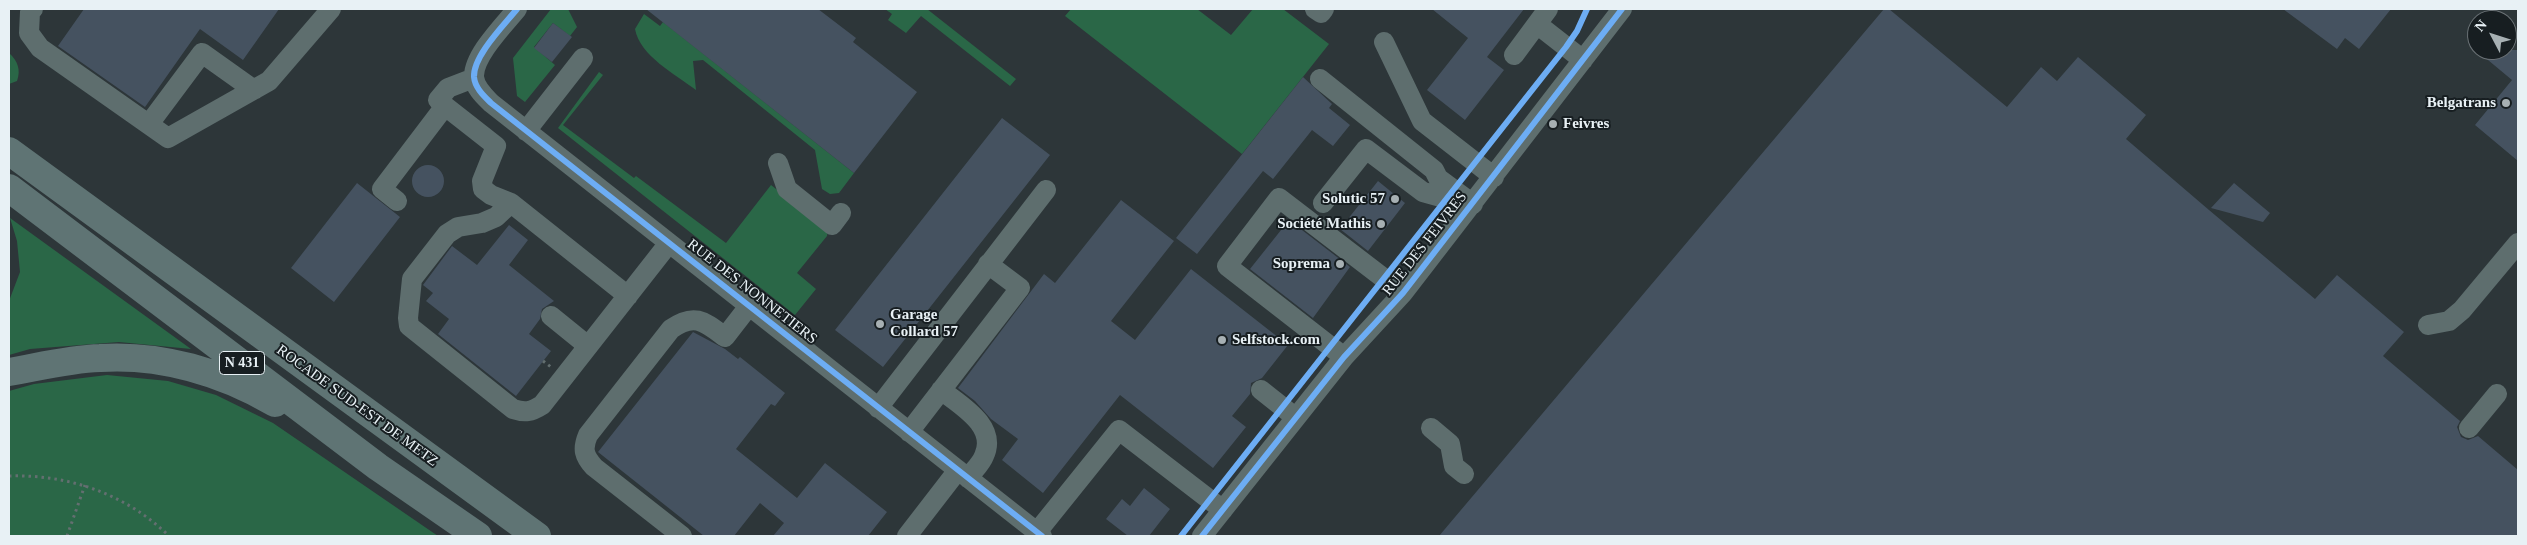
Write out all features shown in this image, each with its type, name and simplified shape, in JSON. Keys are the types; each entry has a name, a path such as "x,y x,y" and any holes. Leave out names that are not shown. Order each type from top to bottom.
{"highway":[{"path":"9,142 46,180"},
{"name":"ROCADE SUD-EST DE METZ","path":"9,151 46,180 527,530 545,536"},
{"name":"N 431","path":"9,188 378,467 478,536"},
{"path":"9,372 100,358 152,360 200,369 261,395 378,467"}],"street":[{"path":"29,10 29,33 40,48 168,138 269,81 329,9"},
{"path":"518,9 482,53 476,66 474,78 448,88 438,100 496,146 482,181 483,189 491,195 510,203 628,296"},
{"path":"1316,9 1320,13 1324,9"},
{"name":"RUE DES FEIVRES","path":"1202,536 1344,357 1403,293 1617,16"},
{"path":"1514,54 1542,17 1583,60"},
{"path":"1384,42 1422,120 1494,177"},
{"path":"149,124 202,52 254,90"},
{"path":"526,131 583,58"},
{"name":"RUE DES NONNETIERS","path":"474,78 479,90 491,103 1040,534"},
{"path":"1320,79 1434,170 1438,178 1468,210"},
{"path":"397,201 382,189 445,106"},
{"path":"1323,203 1366,149 1423,192 1442,197 1468,210"},
{"path":"778,163 787,189 832,225 841,214"},
{"path":"878,408 1046,190"},
{"path":"1344,357 1227,266 1279,198 1403,293"},
{"path":"510,203 496,217 482,223 458,227 447,234 412,279 408,318 409,326 513,408 526,412 542,405 669,243"},
{"path":"2428,325 2449,321 2462,310 2518,243"},
{"path":"909,432 1020,288 988,264"},
{"path":"682,536 594,467 586,458 584,446 588,435 672,329 681,322 693,319 704,321 725,337 749,306"},
{"path":"551,316 588,346"},
{"path":"907,536 963,474 985,455 986,437 979,419 941,390"},
{"path":"1261,390 1296,417"},
{"path":"2469,428 2497,394"},
{"path":"1431,428 1450,444 1454,466 1464,474"},
{"path":"1040,534 1119,430 1223,510"}],"path":[{"path":"1586,10 1603,17 1617,16"},
{"path":"9,476 36,475 58,478 85,486 124,503 169,536"},
{"path":"67,536 85,486"}],"green space":[{"path":"551,9 568,9 577,27 570,36 553,23 534,47 555,65 525,102 517,96 513,58"},
{"path":"885,9 927,9 1016,79 1010,86 921,16 906,33 888,20 892,14"},
{"path":"1071,9 1197,9 1231,35 1253,9 1283,9 1329,44 1242,154 1065,16"},
{"path":"644,14 660,26 663,22 854,173 839,193 830,194 822,189 815,150 703,60 693,61 696,90 651,56 638,39 635,29"},
{"path":"9,53 17,62 19,73 17,81 9,84"},
{"path":"599,72 603,75 563,125 726,243 771,185 828,230 827,236 797,273 816,289 795,315 558,128"},
{"path":"10,218 191,349 119,342 30,349 9,355 9,301 20,272 17,241"},
{"path":"107,375 168,381 216,395 273,423 438,536 9,536 9,391 34,384"}],"building":[{"path":"84,9 279,9 243,60 200,29 145,107 58,46"},
{"path":"646,9 818,9 856,38 853,42 917,92 854,173"},
{"path":"1432,9 1524,9 1487,57 1504,70 1465,120 1427,90 1468,38"},
{"path":"1884,9 1889,9 2007,107 2041,67 2057,81 2078,57 2146,115 2126,139 2209,210 2315,299 2337,275 2404,332 2383,356 2460,421 2457,427 2461,437 2468,440 2478,436 2518,470 2518,536 1439,536"},
{"path":"2283,9 2391,9 2359,49 2345,38 2337,49"},
{"path":"553,23 572,37 552,62 534,48"},
{"name":"Belgatrans","path":"2518,50 2518,161 2475,125 2512,80 2488,60 2517,60"},
{"path":"1303,77 1332,104 1329,108 1350,125 1333,146 1312,130 1273,179 1263,171 1197,254 1176,238"},
{"path":"1002,118 1050,155 883,367 835,330"},
{"path":"428,165 434,166 439,170 443,175 443,187 439,192 434,196 428,197 422,196 417,192 413,187 412,181 413,175 417,170 422,166"},
{"path":"1378,181 1405,203 1368,251 1340,229"},
{"path":"357,183 400,217 334,302 291,268"},
{"path":"2234,183 2270,213 2263,222 2211,208"},
{"path":"1121,200 1174,241 1111,321 1135,340 1191,269 1288,345 1262,378 1251,383 1250,394 1232,416 1246,427 1213,468 1120,395 1043,493 1002,460 1018,439 991,419 975,401 958,388 1044,274 1055,283"},
{"path":"1289,220 1350,267 1313,318 1250,269"},
{"path":"509,225 528,240 509,265 554,301 542,309 540,319 529,334 551,351 516,396 438,334 449,319 426,301 433,293 423,285 452,246 477,265"},
{"path":"693,332 725,349 738,359 740,357 785,393 775,406 771,404 736,449 797,498 825,463 887,512 868,536 773,536 784,523 760,503 734,536 704,536 598,452"},
{"path":"1144,488 1170,509 1149,536 1128,536 1106,519 1122,499 1130,506"}],"cycle path":[{"path":"517,9 490,41 478,60 474,77 480,92 491,103 1042,536"},
{"path":"1181,536 1566,47 1577,31 1587,9"},
{"path":"1202,536 1344,357 1403,293 1622,9"}],"place":[{"name":"Belgatrans","path":"2506,103"},
{"name":"Feivres","path":"1553,124"},
{"name":"Solutic 57","path":"1395,199"},
{"name":"Société Mathis","path":"1381,224"},
{"name":"Soprema","path":"1340,264"},
{"name":"Garage Collard 57","path":"880,324"},
{"name":"Selfstock.com","path":"1222,340"}]}
